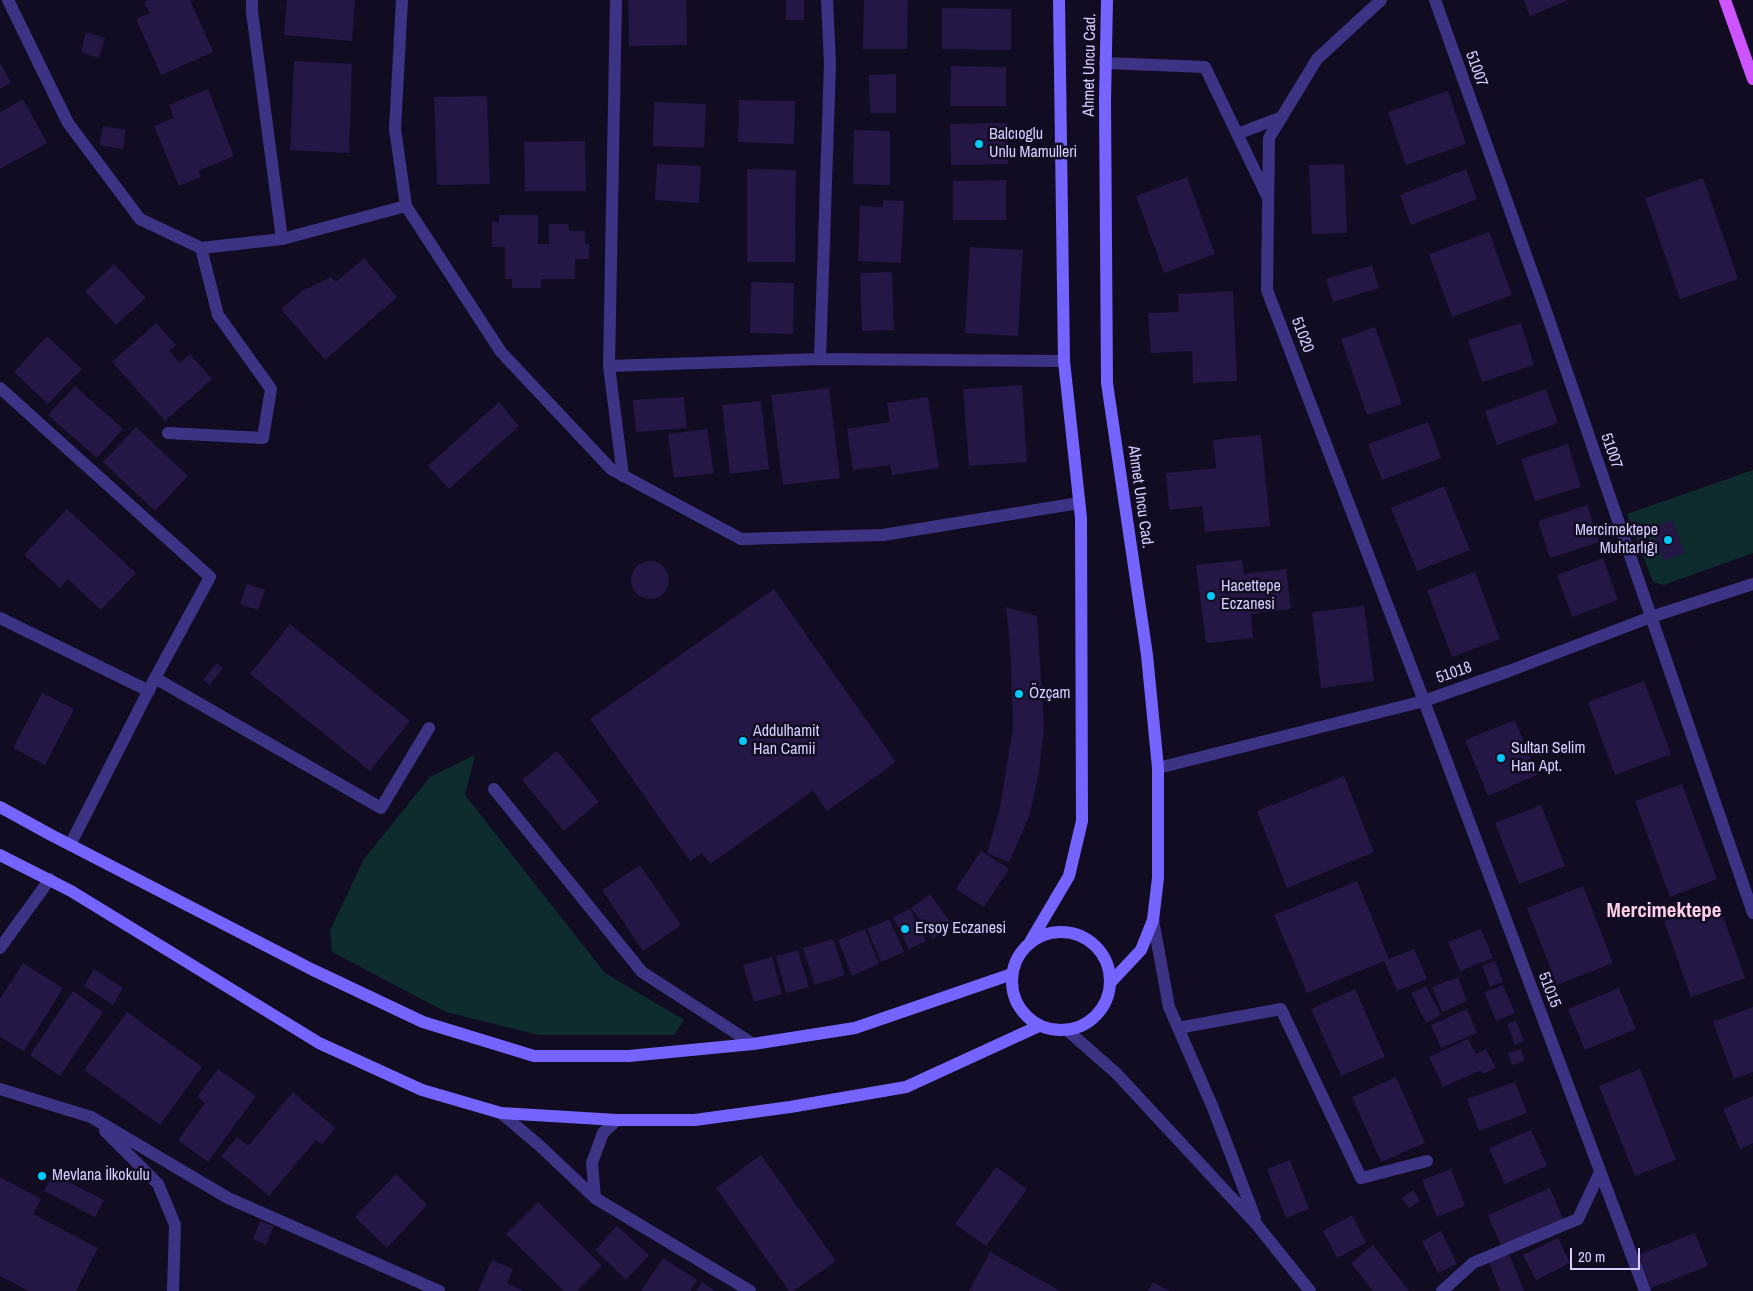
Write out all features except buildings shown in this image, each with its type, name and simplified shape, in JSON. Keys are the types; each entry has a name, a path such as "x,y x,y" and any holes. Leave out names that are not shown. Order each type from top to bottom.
{"main road":[{"name":"Ahmet Uncu Cad.","path":"1030,942 1069,876 1082,821 1081,528 1064,361 1059,0"},
{"name":"Ahmet Uncu Cad.","path":"1107,0 1105,63 1107,383 1147,655 1158,768 1158,878 1152,920 1141,950 1111,982"},
{"path":"1720,0 1751,74"},
{"path":"1725,0 1751,74"},
{"path":"0,807 313,970 423,1022 534,1056 629,1056 753,1044 855,1028 1012,974"},
{"path":"0,855 50,880 319,1043 422,1090 501,1113 617,1120 695,1120 790,1108 906,1087 1039,1026"},
{"path":"1052,932 1080,936 1095,945 1107,962 1111,982 1109,994 1102,1010 1085,1025 1068,1031 1055,1031 1039,1026 1026,1016 1016,1002 1012,991 1012,974 1018,955 1030,942 1052,932"}],"street":[{"path":"8,0 68,122 140,219 201,248 282,240 406,206"},
{"path":"252,0 282,240"},
{"path":"402,0 395,129 406,206 501,352 611,470 741,539 883,535 1079,503"},
{"path":"616,0 610,366 623,476"},
{"path":"820,359 830,64 827,0"},
{"name":"51020","path":"1381,0 1317,58 1269,138 1267,290 1424,701"},
{"name":"51007","path":"1435,0 1548,318 1753,913"},
{"path":"1105,63 1205,67 1269,201"},
{"path":"1237,134 1282,117"},
{"path":"168,433 263,438 271,390 218,315 201,248"},
{"path":"610,366 820,359 1064,361"},
{"path":"0,388 210,577 155,678 70,845"},
{"name":"51018","path":"1158,768 1424,701 1652,617 1753,584"},
{"path":"0,618 149,691"},
{"path":"155,678 381,808 429,728"},
{"name":"51015","path":"1424,701 1645,1291"},
{"path":"494,789 642,972 753,1044"},
{"path":"0,948 50,880"},
{"path":"1152,920 1169,1008 1213,1108 1257,1225"},
{"path":"1178,1028 1281,1009 1360,1178 1426,1161"},
{"path":"1068,1031 1116,1073 1257,1225 1310,1291"},
{"path":"0,1089 91,1117 228,1198 439,1291"},
{"path":"501,1113 540,1146 595,1198 750,1291"},
{"path":"91,1117 158,1184 175,1225 172,1291"},
{"path":"595,1198 592,1163 603,1133 617,1120"},
{"path":"1442,1291 1473,1264 1578,1219 1600,1172"}],"green space":[{"path":"1753,470 1753,553 1664,585 1653,582 1627,514"},
{"path":"475,755 465,795 605,973 684,1020 674,1035 539,1035 446,1012 332,952 330,930 364,859 430,777"}],"place":[{"name":"Balcıoglu Unlu Mamulleri","path":"979,144"},
{"name":"Mercimektepe Muhtarlığı","path":"1668,540"},
{"name":"Hacettepe Eczanesi","path":"1211,596"},
{"name":"Özçam","path":"1019,694"},
{"name":"Addulhamit Han Camii","path":"743,741"},
{"name":"Sultan Selim Han Apt.","path":"1501,758"},
{"name":"Ersoy Eczanesi","path":"905,929"},
{"name":"Mevlana İlkokulu","path":"42,1176"}],"district":[{"name":"Mercimektepe","path":"1664,911"}]}
